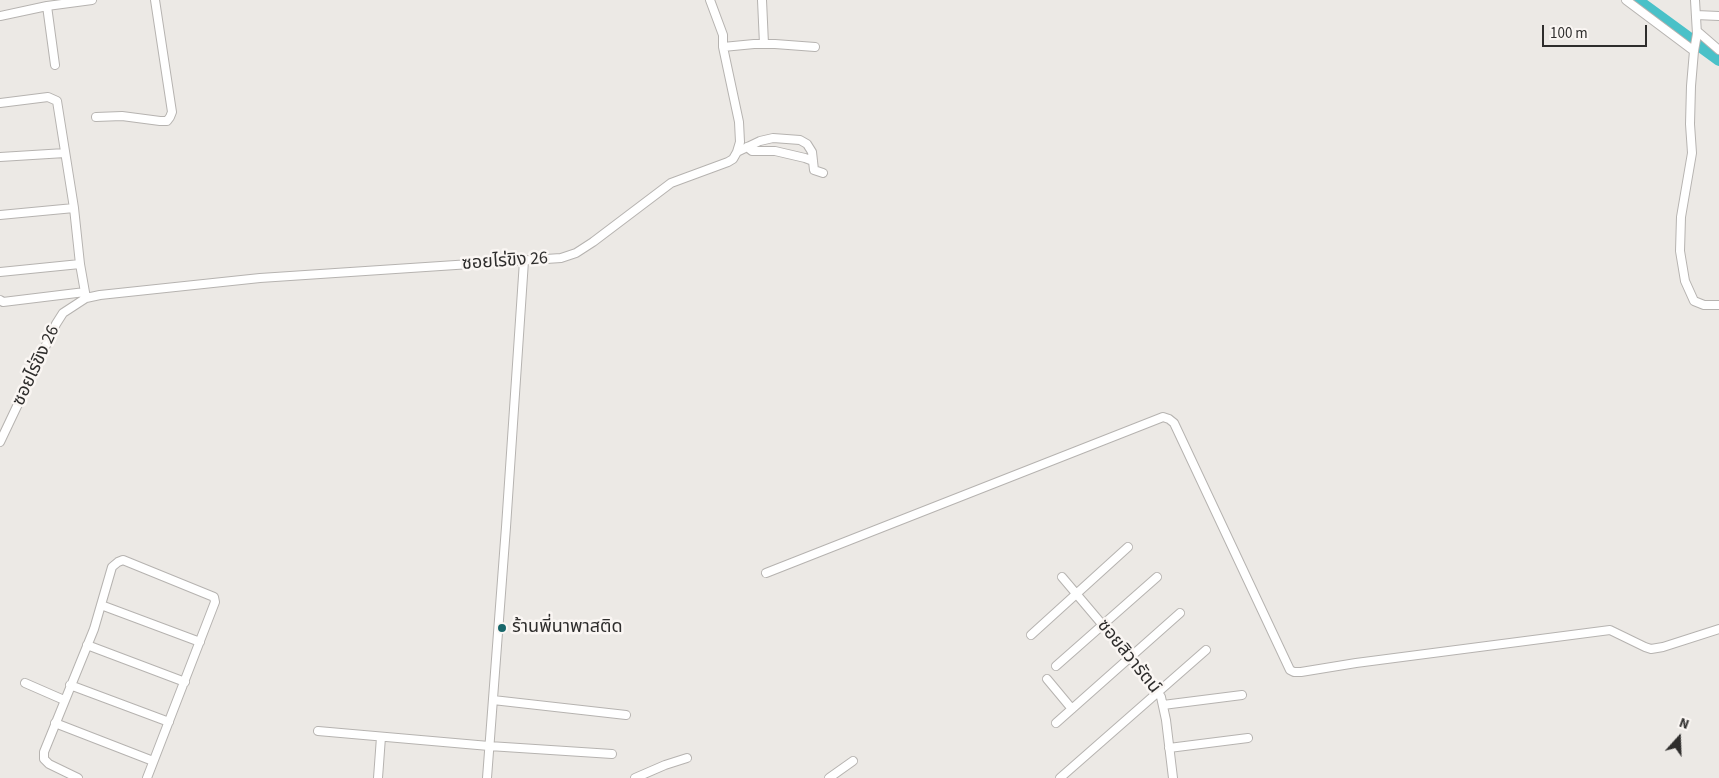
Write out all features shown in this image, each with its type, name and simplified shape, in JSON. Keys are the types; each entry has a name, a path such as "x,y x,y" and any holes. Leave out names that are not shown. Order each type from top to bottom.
{"street":[{"path":"0,16 47,6 92,0"},
{"path":"96,117 122,116 160,121 167,121 170,118 172,112 154,0"},
{"path":"710,0 722,35 740,122 740,142 737,152"},
{"path":"762,0 764,44"},
{"path":"1626,0 1695,48"},
{"path":"1695,0 1697,33 1690,124 1692,153 1680,217 1680,250 1685,281 1694,301 1704,305 1719,305"},
{"path":"47,6 55,65"},
{"path":"1696,15 1719,16"},
{"path":"1697,33 1719,50"},
{"path":"724,47 764,44 815,47"},
{"path":"0,103 48,97 57,101 74,208 85,296 3,302 0,300"},
{"name":"ซอยไร่ขิง 26","path":"0,442 62,313 85,296 260,278 524,262 561,258 576,253 671,183 728,162 733,159 737,152 760,141 773,138 800,140 807,144 812,152 814,170 823,173"},
{"path":"747,147 752,151 775,152 813,161"},
{"path":"0,157 65,152"},
{"path":"0,215 74,208"},
{"path":"487,778 506,536 524,262"},
{"path":"0,272 80,264"},
{"path":"766,572 1163,417 1174,423 1290,670 1294,672 1610,630 1651,649 1719,629"},
{"path":"1031,635 1128,547"},
{"path":"78,778 68,776 44,759 44,752 87,646 112,567 123,560 214,598 215,602 147,778"},
{"name":"ซอยสิวารัตน์","path":"1062,577 1158,693 1163,705 1173,778"},
{"path":"1056,666 1157,578"},
{"path":"101,605 200,642"},
{"path":"1056,723 1180,614"},
{"path":"87,646 185,682"},
{"path":"1060,778 1206,650"},
{"path":"1047,679 1072,709"},
{"path":"25,683 64,700"},
{"path":"70,685 169,722"},
{"path":"1163,705 1242,695"},
{"path":"493,700 626,714"},
{"path":"55,724 153,761"},
{"path":"318,731 489,746 612,754"},
{"path":"378,778 381,736"},
{"path":"1169,748 1248,738"},
{"path":"635,778 687,758"},
{"path":"829,778 853,761"}],"waterway":[{"path":"1637,0 1719,60"}],"place":[{"name":"ร้านพี่นาพาสติด","path":"502,628"}]}
